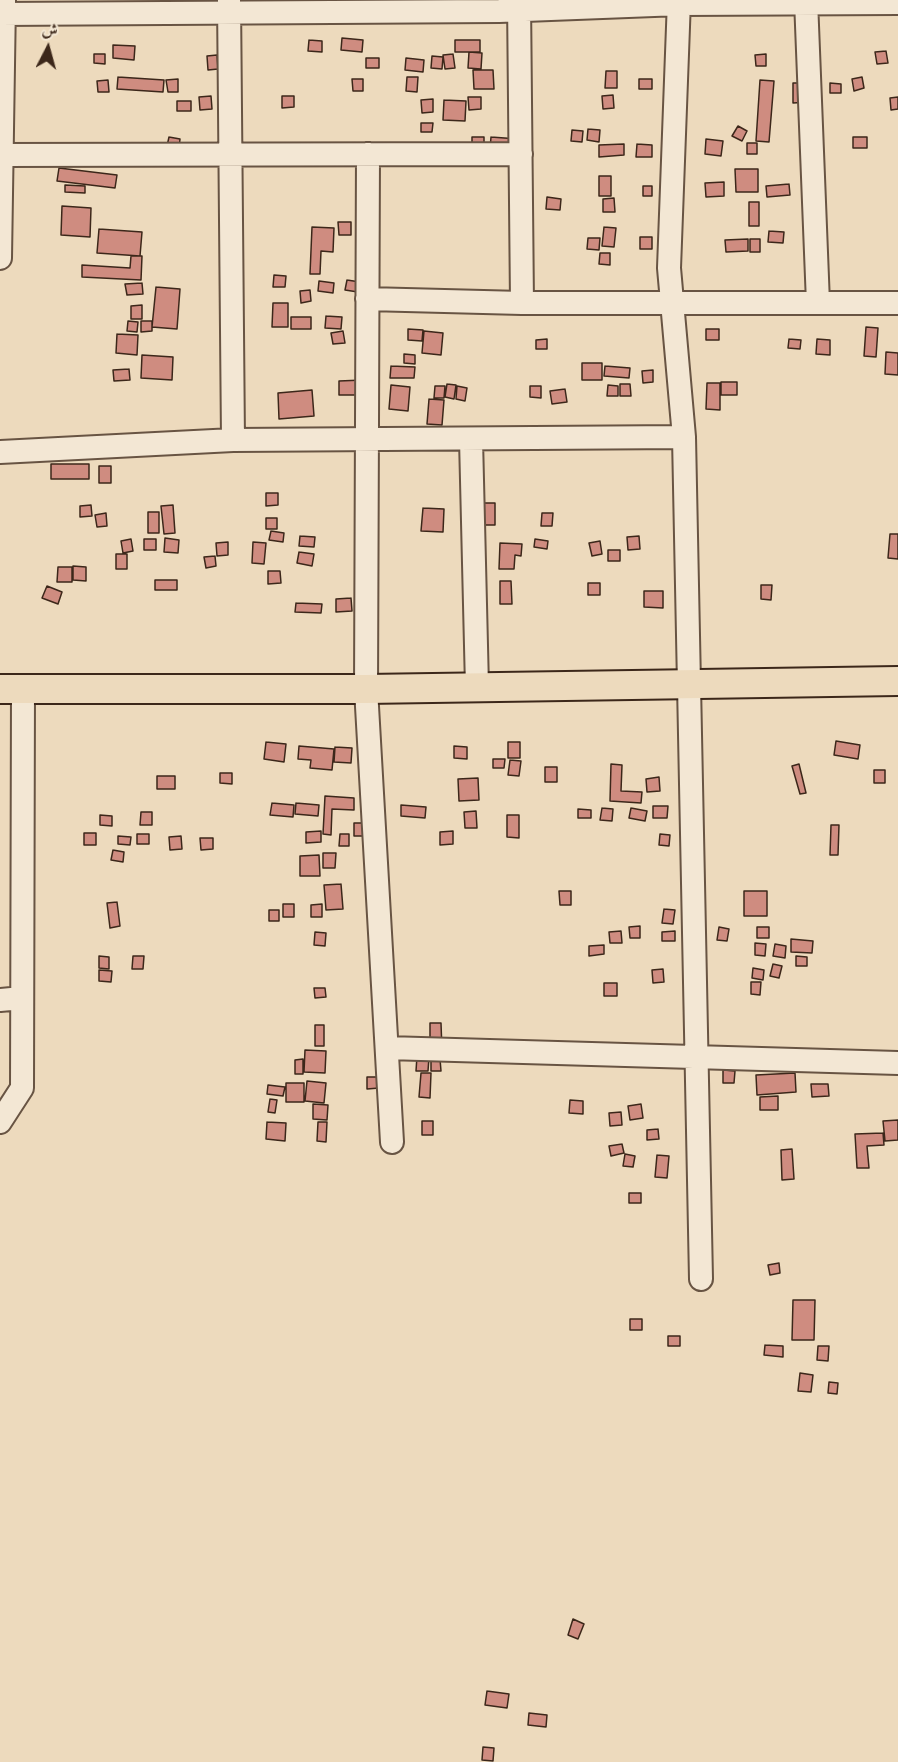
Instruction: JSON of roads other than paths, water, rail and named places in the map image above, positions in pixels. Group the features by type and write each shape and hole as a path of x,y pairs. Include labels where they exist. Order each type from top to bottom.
{"main road":[{"path":"12,689 366,689 898,681"}],"street":[{"path":"680,2 669,268 684,437 701,1279"},
{"path":"0,258 3,10 680,2 898,3"},
{"path":"806,2 818,303"},
{"path":"520,5 522,303"},
{"path":"229,6 233,440"},
{"path":"368,154 366,689 392,1142"},
{"path":"1,155 521,154"},
{"path":"367,299 522,303 898,303"},
{"path":"0,452 233,440 684,437"},
{"path":"471,438 477,687"},
{"path":"0,1122 22,1088 11,999 12,689"},
{"path":"387,1048 898,1063"}]}
